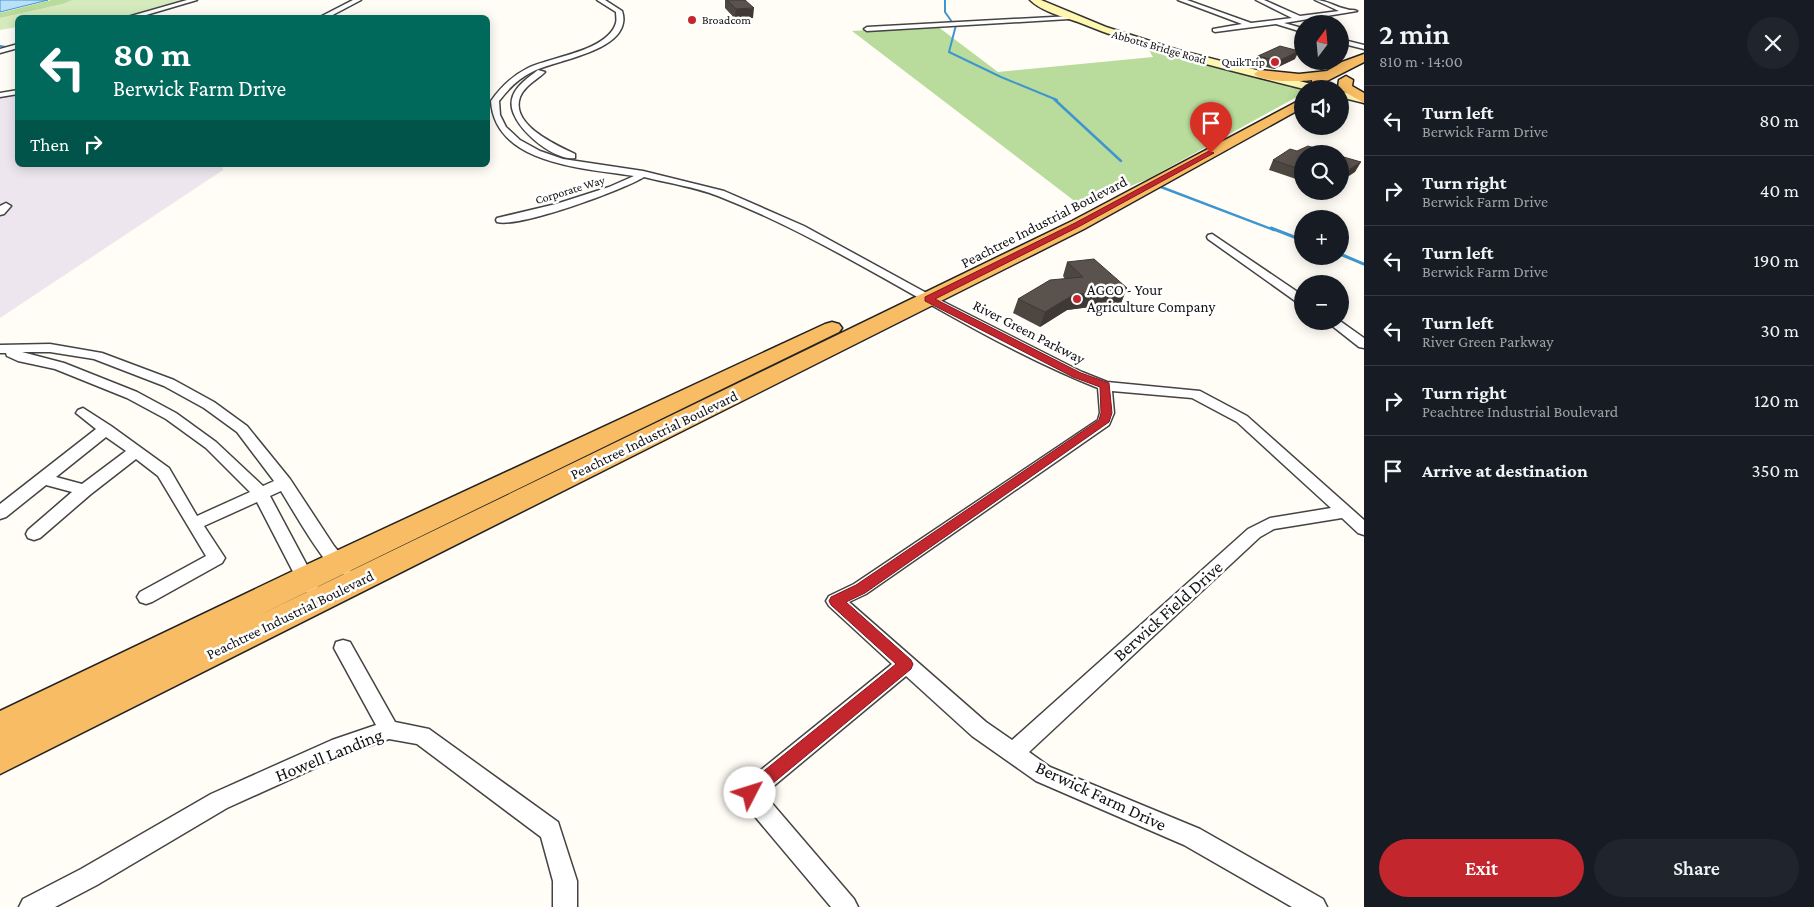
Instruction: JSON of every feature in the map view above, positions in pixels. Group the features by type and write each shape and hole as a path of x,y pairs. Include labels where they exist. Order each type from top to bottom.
{"highway":[{"name":"Peachtree Industrial Boulevard","path":"1324,80 1346,65 1364,58"},
{"path":"1346,80 1364,71"},
{"path":"1260,74 1299,78 1332,74"},
{"path":"1260,74 1294,92"},
{"path":"1349,91 1364,100"},
{"name":"Peachtree Industrial Boulevard","path":"1241,119 1294,98"},
{"path":"1349,98 1364,100"},
{"name":"Peachtree Industrial Boulevard","path":"0,727 347,573 823,332 893,302 919,294 1078,225 1294,100"},
{"name":"Peachtree Industrial Boulevard","path":"919,294 1016,237"},
{"name":"Peachtree Industrial Boulevard","path":"0,758 311,589"}],"main road":[{"name":"Abbotts Bridge Road","path":"1034,0 1068,17 1106,32 1160,49 1260,74 1294,91"}],"street":[{"path":"138,15 194,0"},
{"path":"327,15 358,0"},
{"name":"River Green Parkway","path":"600,0 619,11 620,23 610,37 578,54 545,63 522,73 510,81 500,92 495,101 496,115 502,128 517,142 537,153 561,162 643,174 727,196 813,235 919,294 1077,375 1105,386 1196,394 1242,419 1364,529"},
{"path":"1181,0 1249,25"},
{"path":"1259,0 1294,16"},
{"path":"1318,0 1350,11 1321,15"},
{"path":"867,29 1068,17"},
{"path":"1216,30 1294,19"},
{"path":"1276,21 1294,27"},
{"path":"1349,43 1364,47"},
{"path":"0,51 15,47"},
{"name":"River Green Parkway","path":"554,62 525,84 518,95 514,107 520,122 531,134 556,150 601,167"},
{"path":"0,95 15,92"},
{"name":"Corporate Way","path":"501,220 540,212 626,186 643,174"},
{"path":"1212,237 1294,294"},
{"path":"1345,330 1364,344"},
{"path":"3,349 50,348 97,356 169,383 209,405 242,429 284,483 328,550 347,573"},
{"path":"3,349 23,358 59,366 132,395 171,416 210,445 260,494 311,589"},
{"name":"Berwick Farm Drive","path":"1105,386 1107,413 1104,422 860,589 835,601 979,729 1043,774 1192,837 1315,907"},
{"path":"83,413 164,472 216,558 146,598"},
{"path":"0,513 106,429"},
{"path":"34,534 85,490 136,451"},
{"path":"43,479 85,490"},
{"path":"194,524 284,483"},
{"name":"Berwick Field Drive","path":"1014,752 1254,532 1270,524 1344,512"},
{"path":"343,648 389,730"},
{"path":"846,907 750,793 906,664"},
{"name":"Howell Landing","path":"31,907 90,877 219,801 339,747 389,730 422,736 550,830 565,881 565,907"}],"shaded area":[{"path":"15,93 15,167 223,167 223,170 0,318 0,96"}],"green space":[{"path":"51,0 73,0 0,18 0,13"},
{"path":"73,0 187,0 129,15 15,15 15,27 0,30 0,18"},
{"path":"937,26 998,72 1153,57 1145,44 1294,84 1294,98 1148,179 1081,206 852,31"}],"water":[{"path":"0,0 48,0 0,12"}],"building":[{"path":"727,0 745,0 754,8 736,9"},
{"path":"1280,46 1294,50 1294,53 1278,61 1258,56"},
{"path":"1290,149 1294,150 1294,167 1273,160"},
{"path":"1349,159 1361,162 1349,169"},
{"path":"1094,259 1127,288 1073,295 1045,312 1018,299 1050,280 1083,277 1067,262"}],"waterway":[{"path":"945,0 945,12 952,22"},
{"path":"956,25 949,52 1001,77 1057,100"},
{"path":"0,46 6,47"},
{"path":"1054,99 1121,161"},
{"path":"1161,187 1274,230"},
{"path":"1271,228 1294,237"},
{"path":"1349,258 1364,264"}],"place":[{"name":"Broadcom","path":"692,20"},
{"name":"QuikTrip","path":"1275,62"},
{"name":"AGCO - Your Agriculture Company","path":"1077,299"}],"route":[{"path":"750,793 906,664 835,601 860,589 1104,422 1107,413 1105,386 1077,375 928,299 1078,225 1211,153"}]}
